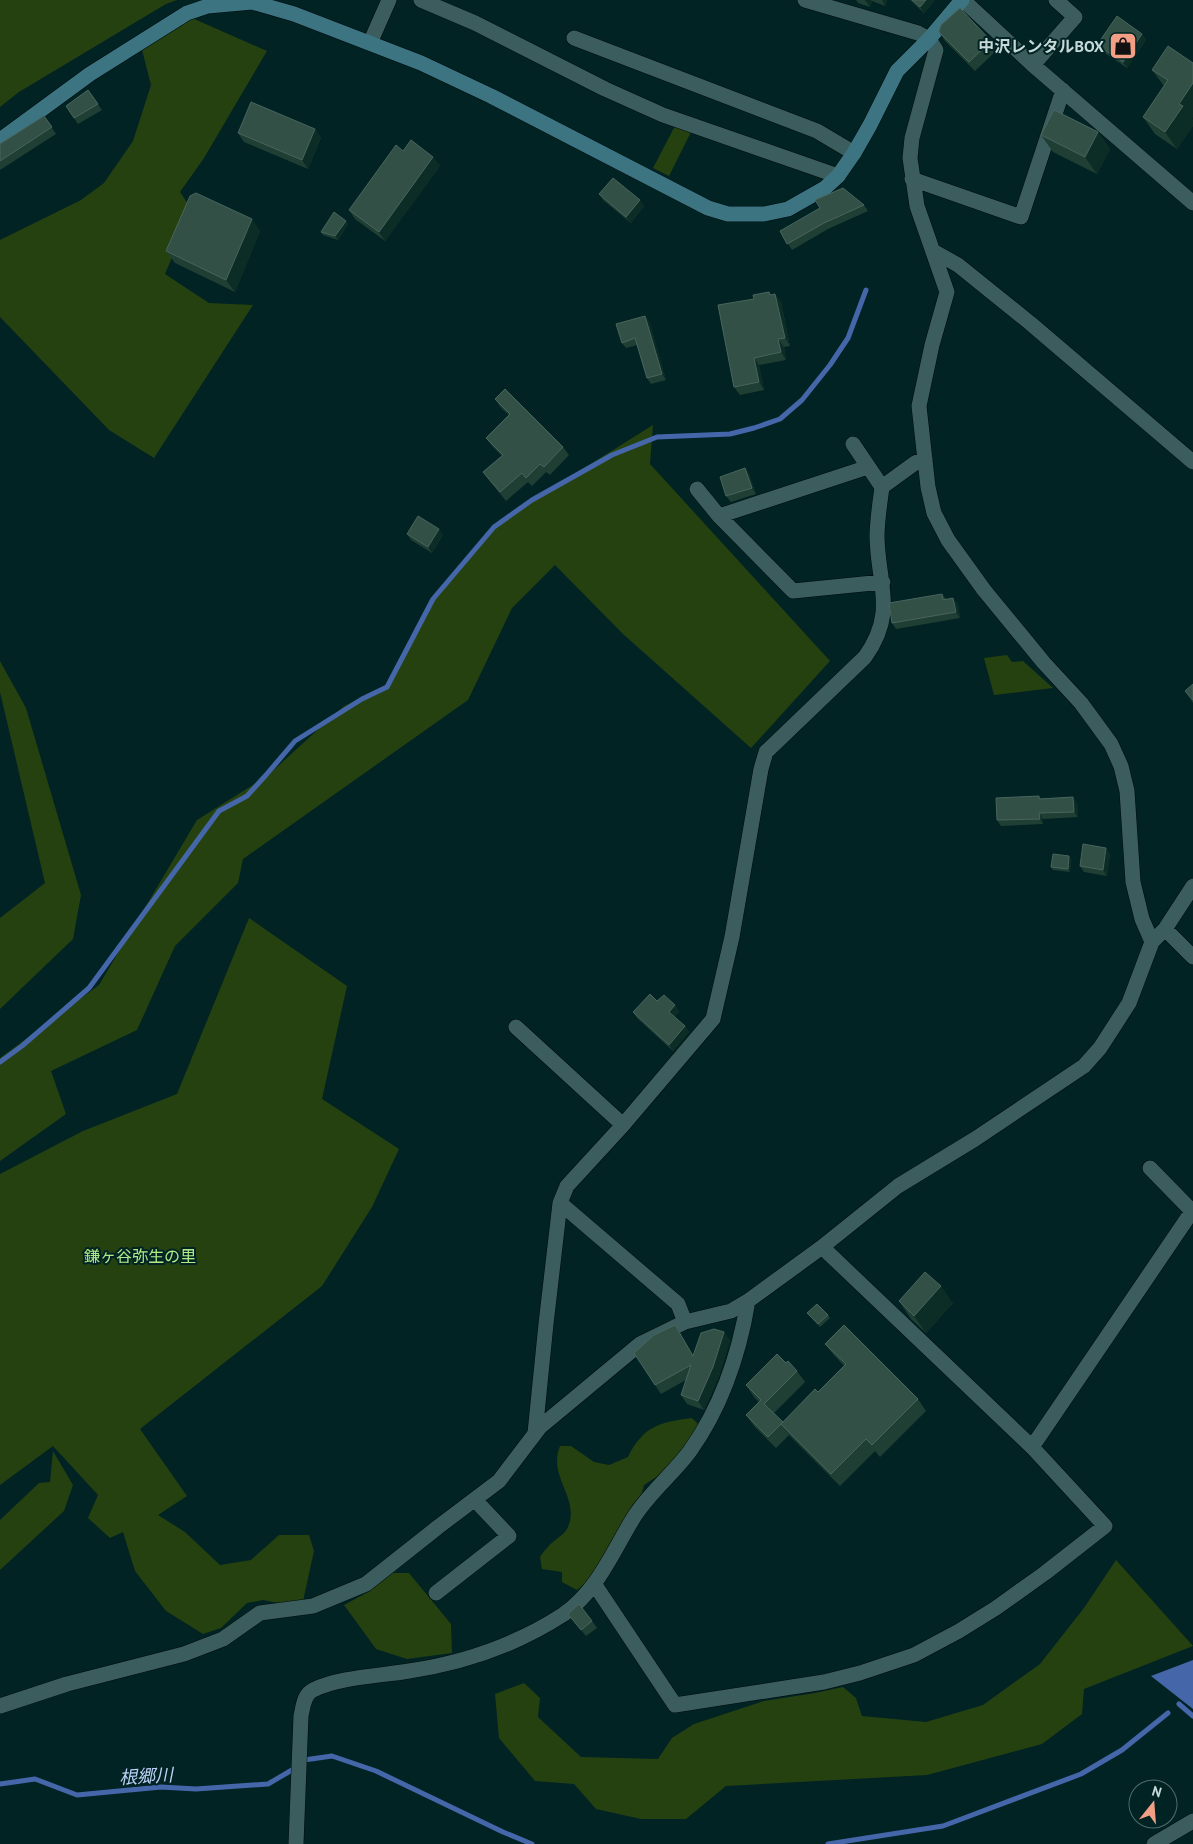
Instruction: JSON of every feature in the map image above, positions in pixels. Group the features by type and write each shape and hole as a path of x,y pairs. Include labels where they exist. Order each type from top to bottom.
{"street":[{"path":"370,43 389,0"},
{"path":"421,0 475,23 606,89 663,115 838,176"},
{"path":"805,0 918,33 928,39 936,50 912,138 910,158 917,206 934,251 946,292 919,406 928,487 934,513 948,540 984,590 1044,663 1081,703 1112,744 1121,766 1126,791 1133,882 1142,919 1152,942"},
{"path":"0,140 90,74 187,13 208,6 252,2 294,14 421,63 491,96 708,208 728,214 764,214 788,209 825,188 838,176 870,125 897,71 962,0 1193,203"},
{"path":"1034,65 1075,17 1056,0"},
{"path":"574,38 817,132 854,153"},
{"path":"912,180 1021,216 1063,90"},
{"path":"934,251 958,265 1191,456"},
{"path":"536,1433 560,1203 567,1186 713,1019 732,937 761,769 766,752 864,657 875,642 884,609 883,582 877,537 882,487 853,444"},
{"path":"882,487 915,463 925,459"},
{"path":"719,516 868,467"},
{"path":"698,489 719,516 793,591 883,582"},
{"path":"0,1706 67,1684 184,1654 223,1639 260,1613 313,1606 366,1584 499,1482 540,1427 640,1344 685,1322 731,1311 748,1301 822,1247 898,1186 975,1139 1084,1066 1100,1048 1129,1003 1152,942 1165,929 1193,886"},
{"path":"1165,929 1193,957"},
{"path":"516,1027 622,1125"},
{"path":"1032,1447 1193,1211 1150,1168"},
{"path":"560,1203 678,1304 685,1322"},
{"path":"595,1585 675,1705 824,1682 860,1673 914,1654 959,1631 1045,1573 1105,1526 1032,1447 822,1247"},
{"path":"296,1844 300,1716 305,1698 311,1690 350,1680 412,1671 482,1654 517,1639 563,1614 580,1600 595,1585 635,1515 689,1452 711,1418 732,1366 742,1334 748,1301"},
{"path":"436,1593 509,1536 474,1500"},
{"path":"1154,1844 1193,1821"}],"green space":[{"path":"0,0 177,0 166,4 19,92 0,107"},
{"path":"192,18 267,51 204,158 180,192 192,210 165,274 209,303 253,305 154,458 109,430 0,317 0,240 81,200 104,183 133,141 151,85 142,50"},
{"path":"676,124 692,130 669,176 653,168"},
{"path":"653,425 650,464 830,661 751,748 623,634 555,565 512,608 468,700 243,859 238,883 175,946 137,1030 51,1071 66,1114 0,1161 0,1058 99,985 197,820 267,776 344,706 388,685 433,597 501,520"},
{"path":"1007,655 1012,662 1023,661 1053,688 994,695 984,658"},
{"path":"0,661 26,708 81,895 73,939 0,1009 0,918 45,883 0,692"},
{"name":"鎌ヶ谷弥生の里","path":"249,918 347,986 322,1099 399,1149 372,1207 322,1286 140,1429 187,1496 158,1515 185,1532 220,1565 251,1560 279,1535 309,1535 314,1551 303,1601 289,1605 263,1600 247,1603 221,1628 203,1634 166,1611 135,1571 123,1532 110,1538 88,1518 98,1495 53,1446 0,1485 0,1174 83,1131 177,1094"},
{"path":"692,1418 700,1426 664,1472 644,1485 640,1500 592,1577 577,1590 562,1582 562,1572 542,1569 540,1557 549,1545 565,1532 570,1518 568,1498 558,1468 557,1458 560,1446 571,1446 594,1462 609,1465 628,1457 640,1438 654,1427 671,1421"},
{"path":"53,1451 73,1485 64,1511 0,1570 0,1520 39,1483 50,1482"},
{"path":"1116,1560 1193,1646 1084,1689 1082,1714 1042,1744 927,1775 726,1786 686,1819 641,1819 596,1809 574,1784 535,1781 499,1738 495,1694 524,1683 540,1698 538,1717 581,1757 658,1759 672,1738 694,1724 764,1701 843,1687 856,1698 862,1716 926,1722 983,1705 1040,1664 1084,1608"},
{"path":"393,1573 409,1573 451,1624 452,1653 407,1659 376,1649 344,1605 370,1591"}],"water":[{"path":"1193,1660 1193,1709 1151,1676"}],"building":[{"path":"912,0 926,0 920,7"},
{"path":"960,8 991,41 969,62 939,32 941,25"},
{"path":"1117,16 1142,34 1123,62 1097,45"},
{"path":"1168,46 1193,63 1193,83 1179,104 1183,106 1165,132 1143,117 1168,80 1152,70"},
{"path":"88,90 98,104 74,118 66,106"},
{"path":"251,102 315,129 302,160 238,133"},
{"path":"1054,110 1098,132 1085,157 1041,135"},
{"path":"44,116 52,127 0,161 0,144"},
{"path":"411,140 433,157 379,232 349,210 396,145 403,151"},
{"path":"613,178 640,200 626,217 599,194"},
{"path":"843,188 864,205 824,223 787,244 780,231 820,208 815,200"},
{"path":"196,193 252,219 226,280 166,251 190,196"},
{"path":"334,212 346,221 335,236 321,232"},
{"path":"769,292 770,295 775,294 785,338 778,339 781,352 754,358 759,382 734,387 718,305 754,299 753,295"},
{"path":"645,316 662,374 647,378 635,338 622,343 616,324"},
{"path":"505,389 563,447 544,467 540,464 526,478 522,473 500,492 483,472 503,455 486,438 510,414 495,399"},
{"path":"745,468 752,488 726,496 720,477"},
{"path":"418,516 439,529 428,547 407,534"},
{"path":"942,594 943,600 953,598 956,612 892,623 889,603"},
{"path":"1193,684 1193,700 1185,691"},
{"path":"1039,796 1039,799 1073,797 1074,812 1039,813 1040,819 997,820 996,798"},
{"path":"1083,844 1106,848 1103,870 1080,866"},
{"path":"1053,854 1069,856 1068,869 1051,867"},
{"path":"650,994 657,1001 664,995 675,1005 669,1012 685,1026 669,1045 633,1012"},
{"path":"925,1272 941,1286 914,1316 899,1301"},
{"path":"817,1304 828,1315 818,1324 807,1313"},
{"path":"675,1325 693,1356 701,1333 714,1329 724,1332 713,1367 698,1401 681,1395 691,1365 655,1385 634,1353 654,1335"},
{"path":"844,1325 918,1399 872,1445 866,1439 831,1474 781,1424 815,1389 818,1392 846,1364 825,1344"},
{"path":"777,1354 786,1363 788,1361 797,1371 764,1404 783,1422 768,1437 746,1415 761,1400 746,1385"},
{"path":"579,1604 592,1621 581,1630 568,1614"}],"waterway":[{"path":"0,1062 22,1046 89,988 219,811 247,796 295,741 362,699 387,687 433,599 494,527 532,500 612,455 657,437 730,434 780,419 802,400 830,365 848,338 866,290"},
{"path":"1179,1704 1193,1716"},
{"path":"828,1844 943,1826 1081,1774 1122,1750 1168,1713"},
{"path":"304,1760 332,1756 376,1771 532,1844"},
{"name":"根郷川","path":"0,1784 35,1779 77,1795 161,1787 196,1789 268,1784 292,1770"}],"place":[{"name":"中沢レンタルBOX","path":"1123,46"}]}
